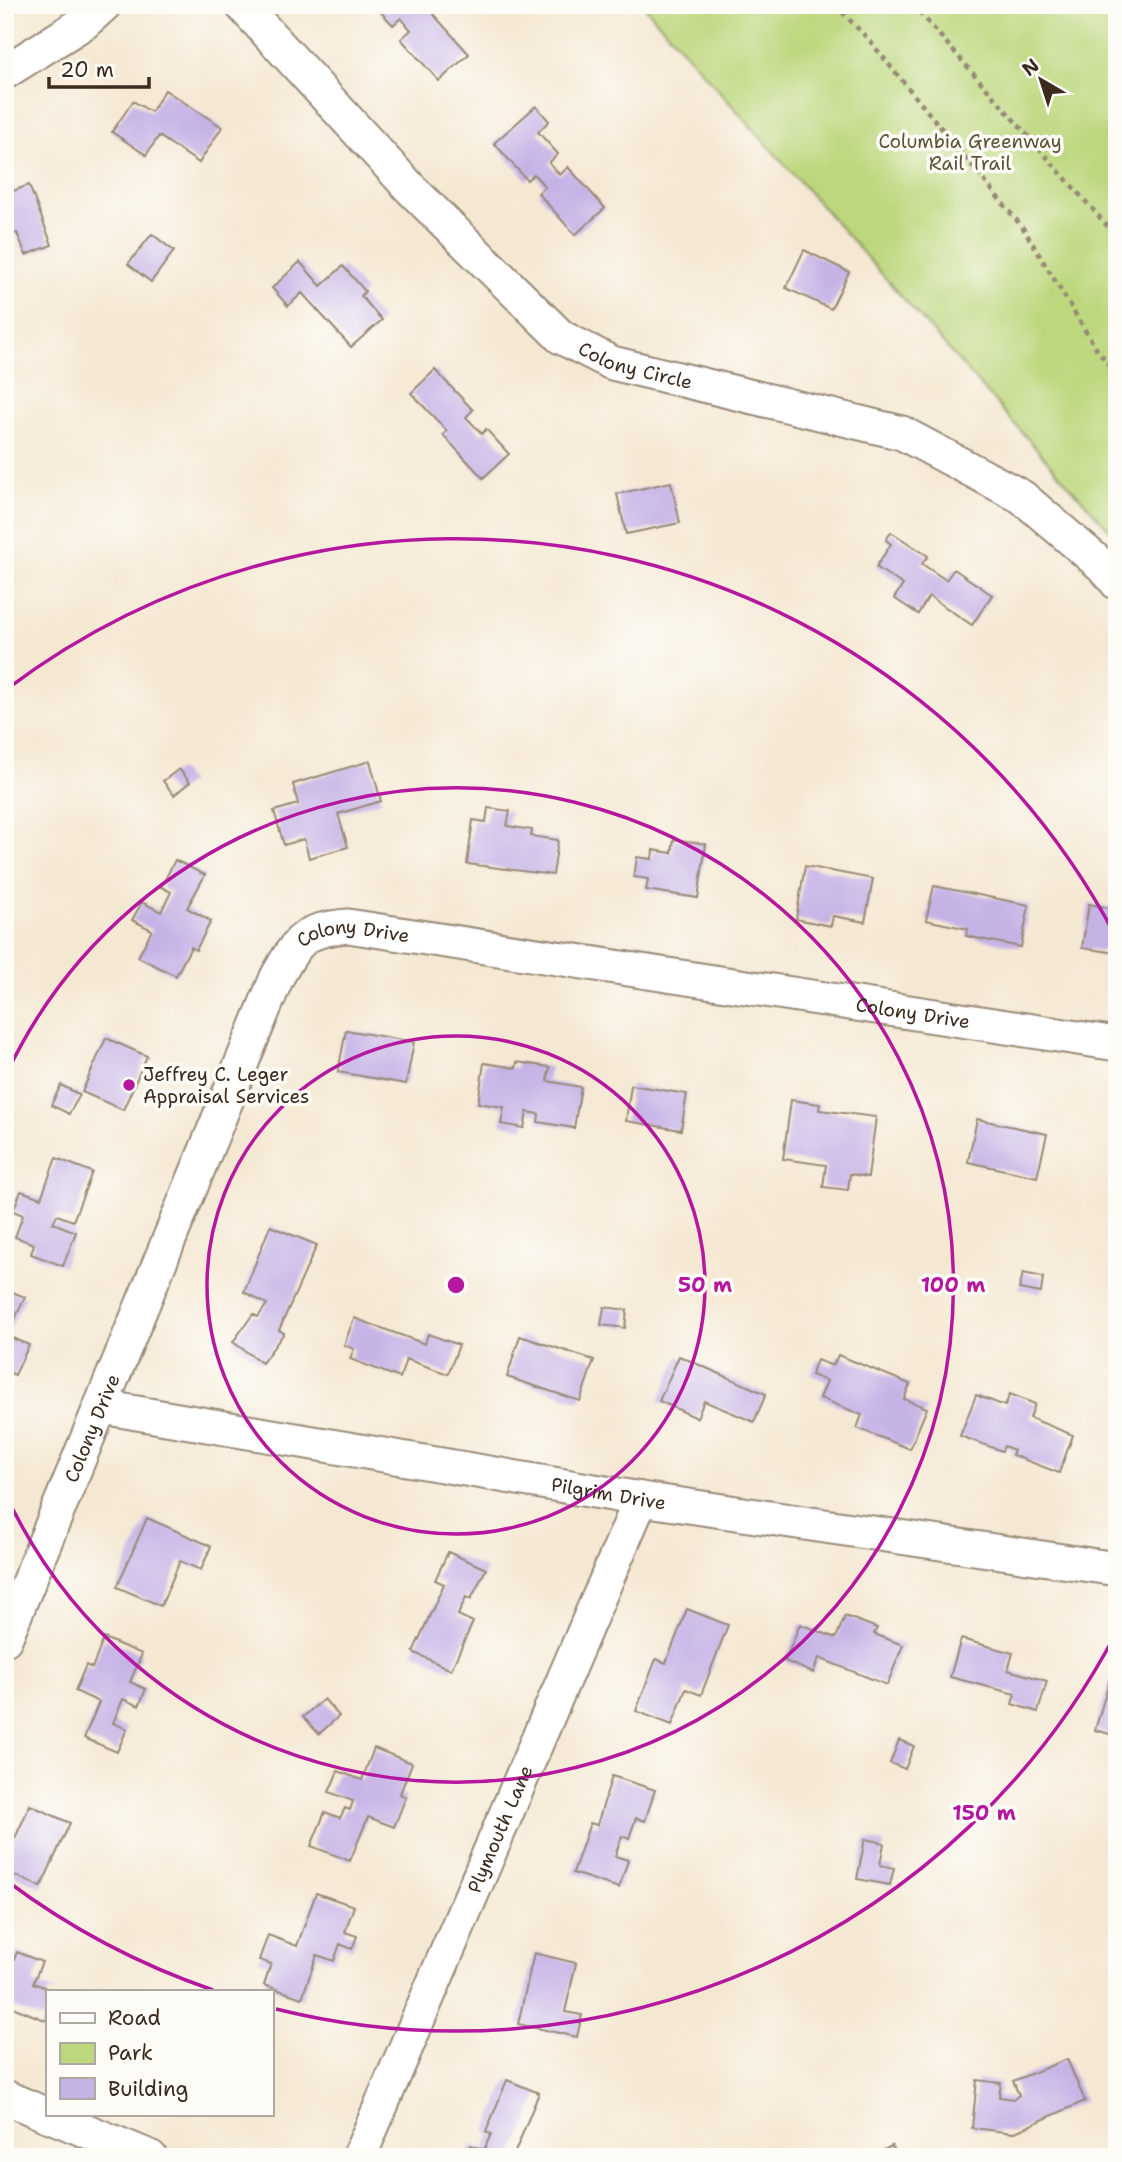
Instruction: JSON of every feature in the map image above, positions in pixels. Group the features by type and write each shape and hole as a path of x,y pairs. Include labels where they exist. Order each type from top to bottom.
{"street":[{"path":"5,72 85,22 104,5"},
{"name":"Colony Circle","path":"242,5 411,189 561,337 612,363 902,433 1022,497 1105,568 1117,583"},
{"name":"Colony Drive","path":"5,1639 277,977 296,945 316,929 348,926 1117,1044"},
{"name":"Pilgrim Drive","path":"102,1407 640,1499 1117,1569"},
{"name":"Plymouth Lane","path":"359,2157 640,1499"},
{"path":"5,2097 46,2115"},
{"path":"49,2116 150,2157"}],"path":[{"path":"835,5 869,40 1023,228 1096,348 1117,375"},
{"path":"913,5 1117,237"}],"green space":[{"name":"Columbia Greenway Rail Trail","path":"643,5 1117,5 1117,538 1066,482"}],"building":[{"path":"374,5 432,5 437,10 433,14 469,54 439,81 401,39 411,30 401,18 393,25"},
{"path":"165,90 222,127 199,163 159,136 146,155 112,132 133,101 151,112"},
{"path":"536,106 549,121 538,132 558,154 549,163 560,175 568,167 605,208 575,235 538,193 545,187 534,174 527,180 494,143"},
{"path":"29,185 52,245 26,255 17,233 5,237 5,194"},
{"path":"152,234 174,251 151,282 128,264"},
{"path":"804,250 849,272 831,309 786,288"},
{"path":"300,262 321,286 343,266 365,291 361,296 382,320 351,347 302,293 288,306 272,288"},
{"path":"435,370 473,410 466,417 482,434 486,429 509,454 483,478 443,435 447,431 411,393"},
{"path":"671,482 680,523 626,534 617,494"},
{"path":"891,532 928,556 922,564 946,580 954,569 992,595 972,625 929,596 918,614 894,598 903,585 876,567 891,544 886,540"},
{"path":"370,761 381,801 338,814 348,847 309,858 304,839 284,845 274,811 298,804 293,784"},
{"path":"179,769 190,782 174,795 163,781"},
{"path":"488,808 510,811 507,826 532,830 531,836 558,840 553,875 467,864 473,820 486,822"},
{"path":"674,839 706,844 698,898 646,890 648,879 634,877 637,857 652,859 653,850 672,853"},
{"path":"175,860 205,875 187,908 211,921 196,950 191,947 176,976 138,957 152,930 132,920 142,902 161,912 171,892 161,887"},
{"path":"805,866 873,879 865,922 833,916 831,926 796,919"},
{"path":"934,886 1029,905 1021,947 966,936 968,929 926,920"},
{"path":"1089,904 1117,909 1117,953 1082,948"},
{"path":"346,1030 414,1042 406,1084 338,1072"},
{"path":"106,1038 147,1056 123,1110 82,1092"},
{"path":"517,1062 550,1067 547,1081 581,1087 574,1128 538,1122 539,1114 527,1112 524,1128 501,1124 504,1107 478,1103 484,1063 516,1068"},
{"path":"61,1085 80,1095 69,1114 51,1105"},
{"path":"631,1085 687,1094 681,1130 626,1121"},
{"path":"791,1100 820,1104 819,1110 876,1117 868,1177 850,1174 848,1190 823,1187 826,1165 783,1159"},
{"path":"977,1119 1047,1134 1037,1177 968,1162"},
{"path":"56,1158 92,1172 73,1221 57,1215 53,1223 76,1232 63,1266 31,1254 34,1244 15,1237 23,1215 13,1211 21,1191 41,1198"},
{"path":"270,1226 317,1245 279,1330 284,1333 262,1363 233,1342 253,1314 258,1317 267,1304 244,1292"},
{"path":"1023,1273 1043,1277 1041,1293 1019,1289"},
{"path":"5,1289 25,1297 7,1336 29,1345 15,1375 11,1373 5,1385"},
{"path":"604,1307 627,1310 625,1328 601,1325"},
{"path":"354,1318 425,1344 428,1334 459,1345 448,1374 406,1359 400,1378 350,1359 354,1349 344,1345"},
{"path":"520,1336 594,1360 580,1401 507,1377"},
{"path":"838,1355 910,1384 904,1399 927,1408 910,1449 857,1428 862,1415 820,1398 827,1381 811,1375 817,1360 833,1366"},
{"path":"679,1356 766,1394 754,1422 704,1401 697,1418 659,1401"},
{"path":"1010,1394 1035,1404 1030,1418 1073,1435 1059,1473 1012,1455 1014,1450 1004,1446 1002,1451 960,1436 976,1395 1005,1406"},
{"path":"147,1518 211,1546 201,1570 180,1561 161,1606 117,1587"},
{"path":"448,1552 486,1569 471,1599 466,1597 458,1615 473,1622 451,1670 413,1652 444,1584 435,1580"},
{"path":"687,1609 728,1625 701,1695 686,1689 672,1725 636,1711 656,1659 666,1663"},
{"path":"845,1616 877,1628 874,1634 903,1645 887,1685 819,1658 813,1673 785,1661 800,1624 836,1638"},
{"path":"104,1638 142,1654 130,1682 146,1689 139,1706 123,1699 113,1723 127,1729 117,1752 84,1738 99,1702 75,1691 86,1665 92,1668"},
{"path":"961,1639 1013,1653 1008,1670 1047,1681 1038,1712 1012,1704 1015,1694 950,1677"},
{"path":"1110,1679 1117,1681 1117,1736 1095,1730"},
{"path":"324,1699 339,1716 319,1734 303,1717"},
{"path":"899,1740 914,1746 905,1769 890,1763"},
{"path":"374,1748 412,1763 400,1794 406,1797 394,1827 368,1817 350,1861 311,1846 325,1812 340,1818 345,1808 350,1810 353,1801 329,1792 338,1771 362,1780"},
{"path":"612,1776 655,1790 645,1821 636,1818 629,1838 622,1836 615,1856 628,1860 619,1888 573,1873 590,1823 597,1825"},
{"path":"30,1805 70,1823 41,1887 5,1871 5,1860"},
{"path":"865,1839 884,1843 880,1865 894,1868 890,1885 857,1879"},
{"path":"316,1893 354,1906 345,1932 357,1936 352,1949 340,1944 334,1961 317,1955 302,1998 264,1985 271,1964 259,1960 268,1935 297,1946"},
{"path":"17,1952 42,1962 33,1983 52,1990 46,1990 46,2021 5,2004 5,1967 10,1969"},
{"path":"534,1953 576,1963 565,2012 582,2015 577,2037 518,2024"},
{"path":"1067,2059 1085,2101 1013,2133 972,2128 977,2080 1001,2083 999,2097 1014,2099 1019,2095 1013,2081"},
{"path":"507,2080 539,2093 513,2157 466,2157 471,2145 484,2150 491,2134 486,2132"},
{"path":"892,2146 896,2157 869,2157"}],"place":[{"name":"Jeffrey C. Leger Appraisal Services","path":"129,1085"}]}
